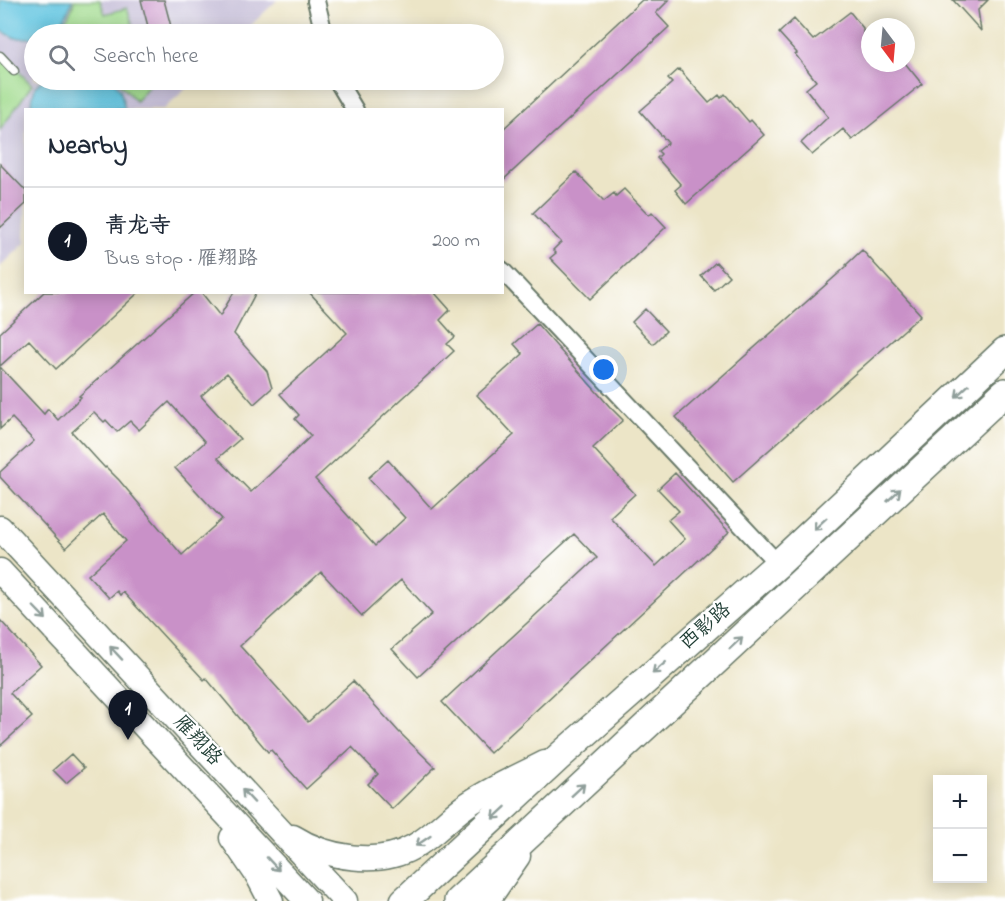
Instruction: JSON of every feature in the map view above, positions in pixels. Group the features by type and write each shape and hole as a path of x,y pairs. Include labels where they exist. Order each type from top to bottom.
{"main road":[{"name":"西影路","path":"404,901 561,755 778,564 1005,351"},
{"name":"西影路","path":"458,901 1005,392"},
{"name":"雁翔路","path":"0,528 345,901"},
{"name":"雁翔路","path":"0,571 307,901"},
{"path":"276,826 305,845 324,852 364,857 399,854 426,839 463,807 561,755"},
{"path":"189,773 258,876 271,901"},
{"path":"487,901 504,874 545,820"}],"street":[{"path":"317,1 322,24"},
{"path":"343,90 355,108"},
{"path":"504,272 778,564"}],"lane":[{"path":"0,56 14,71"}],"shaded area":[{"path":"0,0 277,0 252,24 24,24 24,90 184,90 165,108 24,108 24,244 0,267"}],"green space":[{"path":"74,0 100,0 105,14 127,8 133,24 62,24 71,11"},
{"path":"0,52 24,77 24,90 28,90 0,130"},
{"path":"126,90 145,90 136,101"}],"water":[{"path":"0,0 72,0 64,19 59,24 24,24 24,38 15,38 0,30"},
{"path":"34,90 120,90 125,108 30,108"}],"building":[{"path":"141,0 164,0 170,24 147,24"},
{"path":"642,0 669,0 656,13 669,27 504,179 504,128"},
{"path":"953,0 988,0 978,10 981,31"},
{"path":"850,12 861,26 861,72 912,72 922,84 852,140 843,129 812,155 801,143 828,117 806,89 816,81 795,54 797,53 779,33 794,19 813,40"},
{"path":"679,69 709,103 719,95 721,98 725,94 749,122 751,120 764,135 686,204 675,190 681,185 657,158 661,154 658,151 668,143 640,111 672,83 668,79"},
{"path":"0,164 24,189 24,206 0,228"},
{"path":"576,172 604,201 614,193 616,196 624,189 649,215 652,212 666,227 590,299 550,258 556,253 553,250 561,242 533,213"},
{"path":"862,250 921,315 733,482 676,417 847,266"},
{"path":"716,262 729,276 714,290 701,276"},
{"path":"42,294 137,294 56,369 29,340 0,366 0,333"},
{"path":"193,294 203,294 220,316 233,294 255,294 234,334 267,371 272,388 254,404 227,373 201,396 240,439 218,458 251,492 311,436 295,419 299,415 280,394 347,333 311,294 436,294 450,310 440,320 455,337 447,344 454,351 315,479 375,546 405,518 368,478 388,460 432,509 514,435 477,395 523,354 514,344 537,324 623,420 593,448 635,494 610,517 656,566 685,539 668,520 679,511 658,489 675,473 729,532 490,753 442,702 597,558 574,534 418,677 392,649 432,614 401,580 362,616 321,572 240,646 308,722 353,681 399,732 435,767 392,809 368,784 378,774 352,747 306,789 271,750 268,752 206,678 204,680 123,592 120,595 117,591 109,598 88,575 126,541 103,514 66,548 0,477 0,472 34,441 12,418 0,429 0,367 44,414 48,409 58,420 81,397 79,396","holes":["169,402 205,442 175,468 222,519 182,555 119,480 72,432 94,412 104,422 106,420 117,432 130,421 139,430"]},
{"path":"645,309 666,331 653,344 632,322"},
{"path":"0,620 41,665 10,693 32,717 0,746"},
{"path":"71,754 84,768 66,783 53,770"}],"place":[{"name":"青龙寺","path":"128,740"}]}
